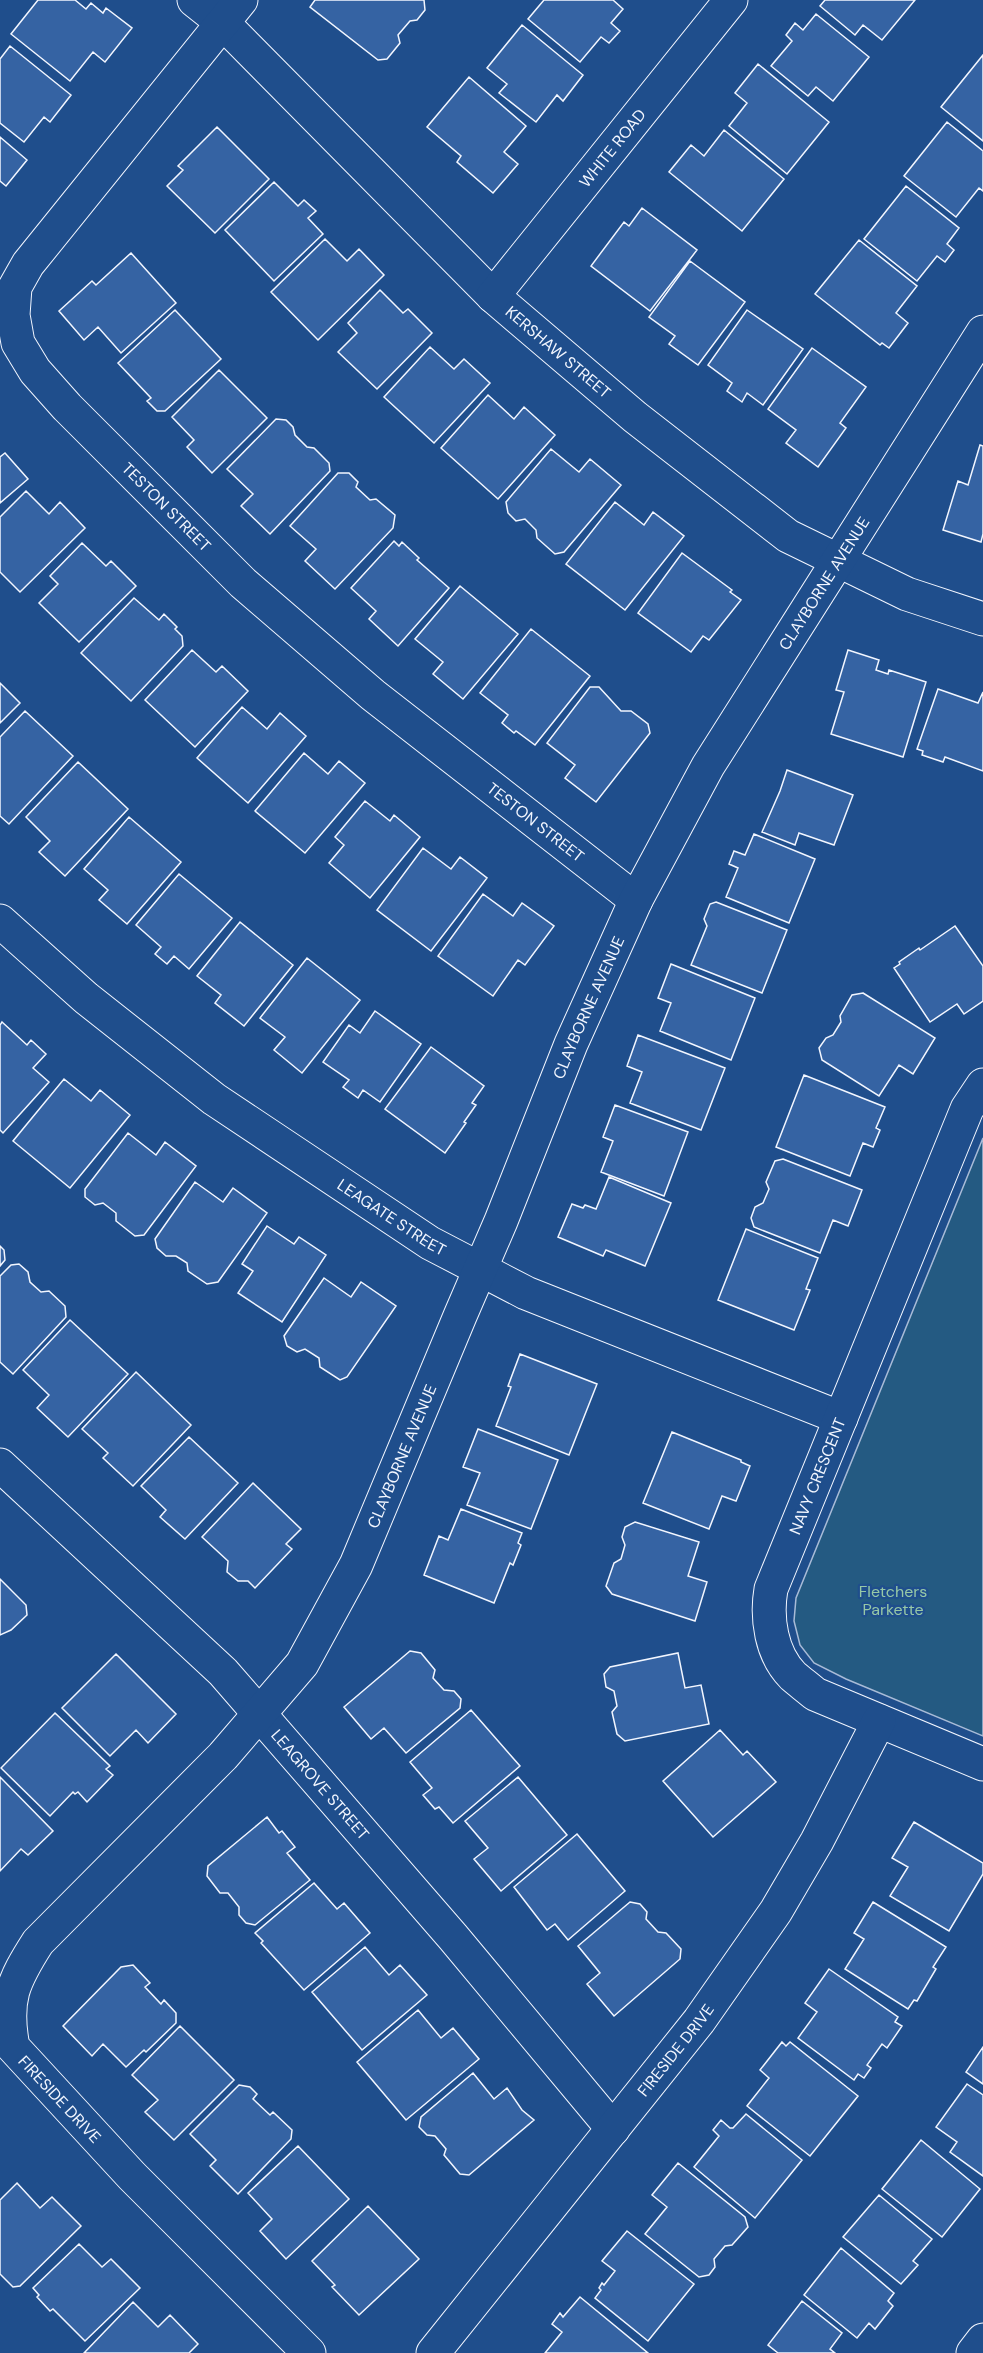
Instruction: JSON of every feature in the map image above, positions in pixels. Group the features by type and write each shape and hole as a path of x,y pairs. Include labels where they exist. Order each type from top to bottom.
{"street":[{"name":"KERSHAW STREET","path":"194,0 232,12 493,296 634,417 788,536 907,594 983,619"},
{"name":"WHITE ROAD","path":"493,296 731,0"},
{"name":"TESTON STREET","path":"232,12 28,264 15,287 13,315 18,343 35,371 67,407 243,583 373,695 636,900"},
{"name":"CLAYBORNE AVENUE","path":"259,1714 302,1664 356,1565 571,1044 636,900 708,766 983,332"},
{"name":"LEAGATE STREET","path":"0,921 86,998 214,1099 430,1243 526,1293 841,1419"},
{"name":"NAVY CRESCENT","path":"983,1085 967,1109 771,1589 769,1622 783,1664 793,1676 815,1694 983,1764"},
{"name":"LEAGROVE STREET","path":"0,1465 223,1672 437,1919 613,2129"},
{"name":"FIRESIDE DRIVE","path":"259,1714 179,1803 38,1942 20,1969 14,1986 8,2021 13,2047 28,2065 132,2176 309,2353"},
{"name":"FIRESIDE DRIVE","path":"433,2353 699,2021 776,1911 817,1841 879,1721"},
{"path":"973,2353 983,2340"}],"green space":[{"name":"Fletchers Parkette","path":"983,1138 983,1736 846,1679 814,1663 800,1645 794,1621 796,1598"}],"building":[{"path":"38,0 75,0 86,9 91,3 103,13 106,8 132,28 105,62 93,52 70,81 11,34"},
{"path":"315,0 424,0 425,10 417,20 410,21 398,35 400,43 387,59 378,60 310,7"},
{"path":"544,0 613,0 623,9 611,23 620,31 609,43 601,37 580,62 528,19"},
{"path":"825,0 915,0 882,40 863,25 855,35 820,6"},
{"path":"816,14 869,57 833,101 816,87 808,96 771,66 792,41 786,35 795,23 803,30"},
{"path":"522,25 583,75 563,101 557,95 536,122 499,93 507,84 487,68"},
{"path":"10,46 71,95 50,122 44,117 24,142 0,123 0,59"},
{"path":"983,55 983,141 941,107"},
{"path":"758,64 829,122 787,174 729,126 747,103 735,93"},
{"path":"469,77 526,126 504,152 518,164 493,193 457,162 461,156 427,127"},
{"path":"947,122 983,151 983,191 979,188 956,217 904,176"},
{"path":"217,127 269,179 215,233 167,186 183,170 178,166"},
{"path":"724,130 784,179 742,231 669,172 691,145 704,156"},
{"path":"0,137 27,160 6,186 0,181"},
{"path":"274,182 298,206 304,200 316,211 308,218 323,234 274,281 225,230"},
{"path":"906,186 959,228 947,244 954,250 945,262 937,256 917,281 864,239"},
{"path":"642,208 697,250 650,311 591,266 624,222 629,226"},
{"path":"325,239 347,261 359,249 384,275 318,340 271,292"},
{"path":"859,240 917,286 896,313 908,323 889,348 882,343 880,345 815,294"},
{"path":"131,253 176,303 121,353 98,327 84,340 59,311 92,281 96,285"},
{"path":"690,261 745,302 698,365 669,344 675,336 649,317"},
{"path":"380,290 403,313 408,309 432,333 377,389 338,352 357,333 348,323"},
{"path":"175,310 221,359 165,411 157,411 147,401 151,398 118,363"},
{"path":"747,310 803,349 763,405 747,393 742,402 727,391 732,383 708,365"},
{"path":"430,347 454,369 464,359 490,383 434,443 384,397"},
{"path":"812,348 866,387 840,423 846,428 818,467 786,443 796,430 768,409"},
{"path":"219,370 267,418 212,473 187,447 194,440 172,417"},
{"path":"488,395 514,419 524,407 555,435 498,499 441,448"},
{"path":"276,419 286,420 293,427 295,435 307,447 314,448 329,463 330,471 270,534 241,506 253,494 227,469"},
{"path":"980,445 983,446 983,534 981,542 943,530 958,481 968,485"},
{"path":"551,449 579,472 590,459 621,485 564,552 555,554 537,538 536,530 525,519 516,521 508,513 506,502"},
{"path":"5,453 28,479 0,503 0,457"},
{"path":"338,473 349,473 358,482 356,487 370,500 376,499 395,515 393,528 335,589 305,561 316,549 290,526"},
{"path":"26,491 49,514 60,502 85,528 20,592 0,572 0,517"},
{"path":"615,502 644,525 653,512 684,536 625,610 566,564"},
{"path":"394,541 399,546 402,542 419,558 417,560 449,588 398,646 369,619 376,611 351,588"},
{"path":"82,543 106,566 111,561 136,586 79,642 39,603 58,584 50,576"},
{"path":"682,553 732,590 730,592 741,600 709,640 703,636 691,652 638,613"},
{"path":"460,586 518,634 463,699 433,674 443,662 415,639"},
{"path":"134,598 159,620 164,614 177,627 175,629 182,636 183,646 131,701 81,653"},
{"path":"531,629 590,676 535,745 502,723 508,715 480,693"},
{"path":"192,650 216,672 222,666 248,691 195,747 145,700"},
{"path":"848,650 879,660 876,670 888,674 889,670 926,682 903,757 831,734 844,692 836,690"},
{"path":"0,683 20,703 0,723"},
{"path":"590,687 599,687 621,711 631,711 648,724 650,733 596,802 565,778 575,765 547,743"},
{"path":"938,689 978,703 983,692 983,771 945,757 943,762 922,755 923,751 917,749"},
{"path":"242,707 267,729 280,713 306,736 248,803 197,758"},
{"path":"25,711 73,756 9,824 0,816 0,737"},
{"path":"304,753 328,774 339,761 365,783 305,853 255,811"},
{"path":"78,762 128,809 65,876 39,852 50,841 26,817"},
{"path":"787,770 853,795 834,845 799,833 795,845 762,832"},
{"path":"365,801 390,821 394,815 420,837 370,898 329,863 344,845 335,837"},
{"path":"129,817 181,862 127,924 99,900 108,890 84,869"},
{"path":"754,834 815,859 789,923 726,897 738,868 729,864 734,851 745,855"},
{"path":"423,848 451,869 460,857 487,878 431,951 377,910"},
{"path":"179,874 232,918 189,969 174,956 167,964 155,954 161,947 136,925"},
{"path":"483,894 513,916 522,903 554,926 525,965 518,960 493,996 438,956"},
{"path":"716,902 787,930 762,993 691,965 707,926 704,919 710,904"},
{"path":"240,922 293,965 244,1026 215,1003 221,995 197,976"},
{"path":"955,926 983,966 983,1001 964,1014 957,1004 930,1022 894,968 919,948 920,950"},
{"path":"307,958 360,1000 302,1073 274,1050 285,1037 260,1018"},
{"path":"671,964 755,998 731,1060 660,1031 671,1003 658,998"},
{"path":"863,993 935,1038 913,1074 899,1065 879,1096 822,1060 819,1048 826,1038 833,1035 841,1022 840,1016 852,995"},
{"path":"375,1011 421,1044 380,1102 363,1090 358,1098 343,1087 349,1080 323,1062 349,1025 360,1033"},
{"path":"2,1022 27,1045 31,1040 46,1054 33,1068 49,1082 3,1133 0,1130 0,1025"},
{"path":"638,1035 725,1068 701,1130 630,1103 642,1072 627,1066"},
{"path":"431,1047 484,1086 472,1103 476,1105 464,1122 466,1123 445,1153 385,1109"},
{"path":"804,1075 885,1107 876,1128 880,1130 873,1147 863,1143 850,1176 776,1147"},
{"path":"64,1079 91,1101 100,1090 130,1115 70,1188 13,1141"},
{"path":"615,1105 688,1132 664,1196 601,1172 613,1141 603,1137"},
{"path":"128,1133 156,1155 165,1142 196,1166 144,1235 135,1236 116,1221 116,1213 103,1203 95,1205 85,1197 85,1189"},
{"path":"783,1159 862,1190 848,1226 833,1220 820,1253 754,1227 751,1218 755,1207 763,1203 769,1189 766,1182 775,1161"},
{"path":"609,1177 671,1203 645,1266 606,1250 603,1256 558,1237 572,1204 596,1209"},
{"path":"195,1182 223,1202 233,1188 267,1213 218,1282 207,1284 188,1271 187,1263 176,1256 166,1256 157,1248 155,1239"},
{"path":"267,1226 294,1244 299,1237 326,1255 282,1322 238,1293 253,1271 242,1264"},
{"path":"746,1229 818,1258 806,1289 810,1290 794,1330 718,1300"},
{"path":"0,1246 4,1250 5,1260 0,1266"},
{"path":"19,1264 28,1272 30,1282 41,1292 49,1291 65,1306 66,1317 13,1374 0,1362 0,1276 11,1265"},
{"path":"324,1278 351,1297 361,1282 396,1306 347,1377 340,1380 320,1367 319,1358 305,1349 297,1352 287,1346 284,1336"},
{"path":"70,1320 128,1374 68,1437 37,1408 49,1395 23,1370"},
{"path":"520,1354 597,1384 569,1455 496,1426 511,1387 508,1386"},
{"path":"136,1372 191,1425 133,1486 103,1458 108,1453 82,1429"},
{"path":"478,1429 558,1460 531,1529 467,1505 480,1473 463,1467"},
{"path":"672,1432 741,1460 750,1466 736,1501 722,1496 709,1529 643,1503"},
{"path":"189,1437 238,1483 185,1539 160,1517 166,1510 141,1486"},
{"path":"253,1483 301,1529 286,1544 292,1549 255,1588 248,1581 238,1581 227,1572 228,1561 202,1537"},
{"path":"461,1509 522,1533 518,1543 521,1545 513,1565 510,1563 494,1603 424,1575 439,1536 448,1540"},
{"path":"635,1522 699,1542 688,1576 707,1582 695,1621 612,1594 606,1586 614,1563 621,1559 625,1545 622,1537 625,1527"},
{"path":"0,1579 26,1605 27,1615 11,1630 0,1635"},
{"path":"410,1651 421,1653 435,1670 433,1678 444,1690 454,1691 461,1699 460,1708 406,1753 384,1728 371,1739 344,1707"},
{"path":"678,1653 685,1688 701,1685 709,1724 625,1741 617,1734 612,1712 617,1706 614,1691 606,1687 604,1674 610,1667"},
{"path":"116,1654 176,1714 148,1743 136,1730 110,1756 62,1708"},
{"path":"471,1710 520,1766 453,1823 439,1807 435,1809 423,1795 432,1788 410,1762"},
{"path":"55,1713 110,1766 106,1769 113,1775 87,1802 78,1792 75,1794 73,1792 50,1816 1,1768"},
{"path":"720,1730 743,1755 747,1751 776,1782 713,1837 663,1781"},
{"path":"0,1777 53,1831 28,1855 21,1849 0,1871"},
{"path":"518,1777 567,1835 501,1891 474,1859 488,1848 465,1821"},
{"path":"267,1817 279,1833 282,1831 295,1847 287,1853 310,1880 255,1925 246,1923 239,1915 239,1907 228,1893 220,1893 207,1876 208,1866"},
{"path":"914,1822 983,1863 983,1874 949,1931 890,1896 908,1867 892,1858"},
{"path":"577,1834 625,1891 568,1940 555,1924 547,1930 514,1887"},
{"path":"314,1883 337,1909 344,1903 370,1933 304,1990 261,1943 263,1941 255,1933"},
{"path":"630,1902 640,1904 647,1912 646,1919 658,1932 666,1933 681,1949 680,1959 614,2016 587,1984 600,1973 578,1946"},
{"path":"873,1902 946,1947 933,1967 936,1969 917,2001 914,2000 908,2009 845,1969 864,1939 854,1933"},
{"path":"365,1947 389,1975 400,1965 427,1995 362,2050 312,1992"},
{"path":"133,1965 150,1983 145,1987 161,2004 164,2000 176,2013 176,2023 146,2052 144,2050 126,2067 103,2044 92,2056 63,2026 121,1967"},
{"path":"829,1969 898,2017 895,2022 902,2026 887,2048 882,2044 867,2065 871,2068 864,2078 858,2074 854,2080 798,2038 817,2012 805,2003"},
{"path":"418,2010 441,2038 453,2028 479,2059 406,2120 357,2062"},
{"path":"180,2026 234,2080 174,2140 145,2112 158,2100 132,2075"},
{"path":"782,2042 786,2046 790,2042 858,2096 810,2156 747,2106 769,2078 760,2070"},
{"path":"983,2047 983,2084 966,2072"},
{"path":"473,2073 494,2099 507,2088 522,2110 534,2120 469,2175 460,2174 444,2155 446,2149 435,2136 427,2135 419,2127 421,2117"},
{"path":"967,2084 983,2095 983,2176 950,2152 957,2142 936,2127"},
{"path":"239,2085 250,2087 257,2094 253,2099 270,2115 273,2112 292,2130 291,2139 238,2194 210,2166 216,2160 190,2134"},
{"path":"746,2114 802,2160 755,2218 694,2167 719,2136 713,2130 721,2120 733,2128"},
{"path":"921,2140 980,2189 942,2237 882,2189"},
{"path":"298,2146 349,2199 286,2259 260,2231 272,2219 248,2193"},
{"path":"678,2163 745,2217 748,2227 732,2245 725,2246 714,2259 715,2267 709,2275 699,2277 645,2234 667,2207 652,2195"},
{"path":"17,2183 40,2208 52,2197 81,2226 20,2286 13,2287 0,2274 0,2200"},
{"path":"879,2195 932,2239 913,2261 918,2265 901,2284 843,2237"},
{"path":"368,2206 419,2259 359,2315 332,2287 335,2285 312,2261"},
{"path":"627,2231 694,2284 648,2341 595,2298 601,2290 599,2288 602,2283 604,2285 615,2271 602,2261"},
{"path":"79,2244 102,2267 111,2259 140,2288 85,2341 53,2309 50,2311 37,2297 39,2295 33,2288"},
{"path":"841,2248 894,2293 888,2301 893,2306 875,2329 869,2323 857,2338 804,2295"},
{"path":"580,2297 648,2353 545,2353 562,2332 552,2324 560,2313 563,2317"},
{"path":"802,2301 842,2333 830,2349 835,2353 778,2353 768,2345"},
{"path":"133,2302 158,2327 170,2315 198,2344 189,2353 84,2353"}]}
